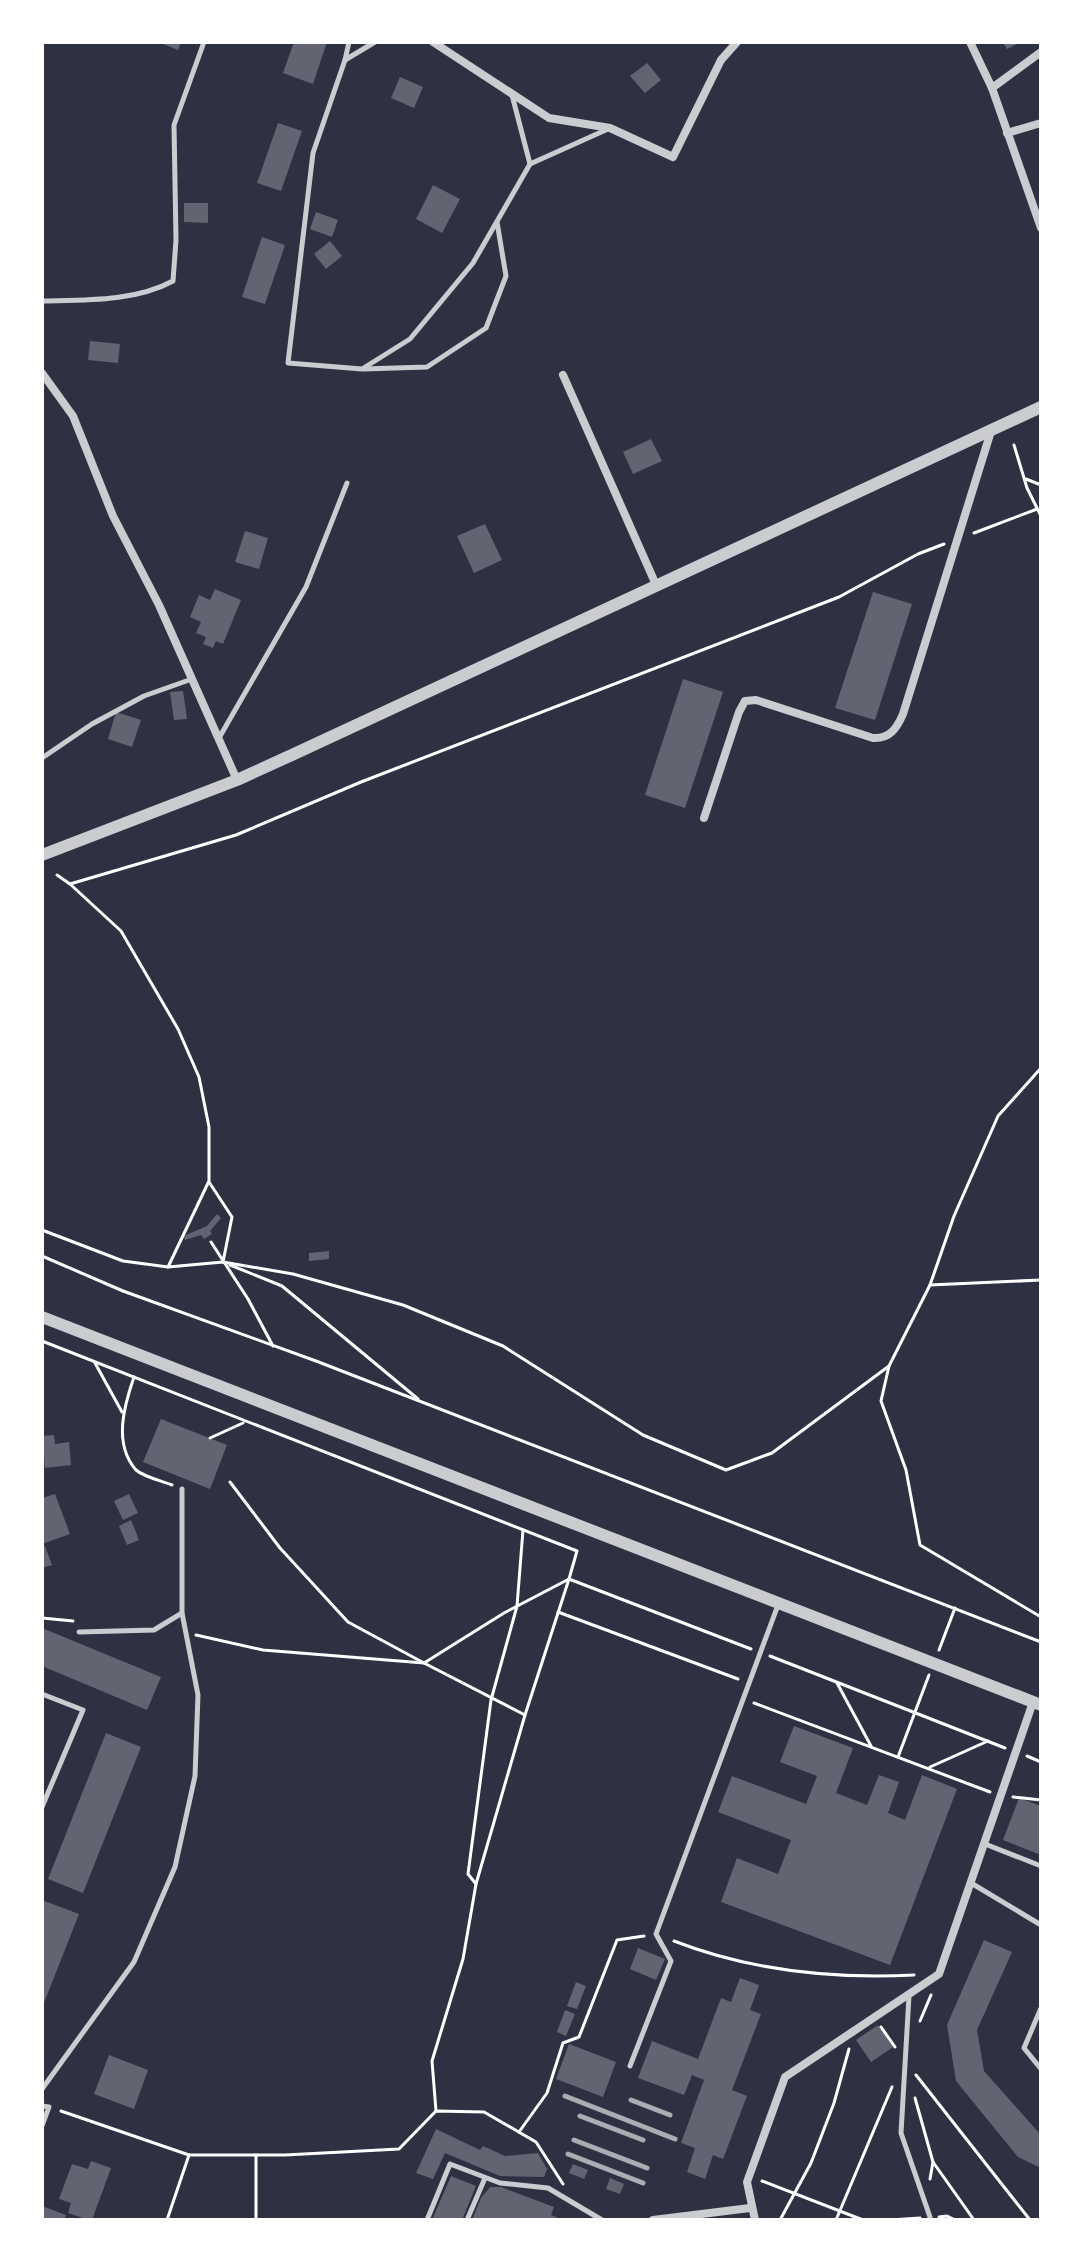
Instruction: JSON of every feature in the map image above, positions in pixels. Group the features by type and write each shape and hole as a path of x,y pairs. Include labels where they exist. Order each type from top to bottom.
{"street":[{"path":"433,42 549,118 610,128 673,157 721,60 737,42"},
{"path":"970,42 992,88 1041,228"},
{"path":"992,88 1041,52"},
{"path":"1007,133 1041,123"},
{"path":"42,373 73,416 113,516 159,605 237,780"},
{"path":"563,375 657,587"},
{"path":"42,855 237,780 1041,407"},
{"path":"704,818 745,701 756,700 873,738 880,739 893,731 903,714 992,428"},
{"path":"42,1317 1037,1703 1016,1752 939,1974 785,2077 747,2182 750,2208 755,2220"},
{"path":"653,2220 750,2208"}],"lane":[{"path":"42,301 84,300 152,292 173,281 176,240 174,125 204,42"},
{"path":"349,42 313,153 288,363 362,369 427,367 486,328 506,276 497,221"},
{"path":"345,60 375,42"},
{"path":"512,94 530,164"},
{"path":"362,369 410,339 473,263 530,164 610,128"},
{"path":"219,739 306,587 347,483"},
{"path":"42,758 92,724 144,696 192,679"},
{"path":"42,2089 134,1962 175,1867 195,1776 198,1695 182,1613 182,1489"},
{"path":"630,2066 671,1961 656,1934 779,1601"},
{"path":"79,1632 154,1630 182,1613"},
{"path":"42,1694 83,1710 42,1807"},
{"path":"985,1844 1041,1866"},
{"path":"971,1883 1041,1925"},
{"path":"909,1995 901,2133 931,2220"},
{"path":"1041,2008 1024,2048 1041,2069"},
{"path":"42,2126 45,2106"},
{"path":"427,2220 450,2164 500,2183 548,2188 602,2220"},
{"path":"467,2220 485,2178"}],"path":[{"path":"1014,445 1041,516"},
{"path":"1024,478 1041,485"},
{"path":"70,884 236,835 361,782 839,597 918,554 1037,509"},
{"path":"57,875 121,931 178,1029 199,1077 209,1127 209,1181 168,1267"},
{"path":"1041,1068 998,1116 954,1216 930,1285 889,1366 881,1401 906,1470 920,1545 1041,1617"},
{"path":"209,1181 232,1217 223,1262"},
{"path":"42,1230 123,1261 168,1267 223,1262 293,1274 403,1305 503,1346 643,1435 726,1470 772,1453 889,1366"},
{"path":"211,1242 248,1299 273,1346"},
{"path":"42,1256 123,1291 422,1402 1041,1642"},
{"path":"223,1262 282,1286 422,1402"},
{"path":"930,1285 1041,1280"},
{"path":"42,1341 577,1551 476,1884 463,1959 432,2061 436,2111"},
{"path":"95,1362 122,1412"},
{"path":"134,1377 122,1412 125,1449 137,1471 182,1489"},
{"path":"210,1438 244,1422"},
{"path":"230,1482 280,1548 348,1622 491,1700 525,1715"},
{"path":"476,1884 468,1874 491,1700 517,1606 523,1530"},
{"path":"186,1633 263,1650 424,1663 517,1606 569,1579 1041,1762"},
{"path":"558,1612 749,1683"},
{"path":"837,1683 871,1747"},
{"path":"743,1699 1001,1796 1041,1800"},
{"path":"898,1757 915,1713"},
{"path":"927,1769 988,1741"},
{"path":"519,2132 547,2093 563,2043 579,2037 617,1940 656,1934 711,1956 784,1970 860,1978 939,1974 917,2028"},
{"path":"874,2018 1030,2220"},
{"path":"780,2220 811,2163 834,2103 850,2043"},
{"path":"836,2220 892,2087"},
{"path":"913,2091 933,2162 974,2220"},
{"path":"45,2106 189,2155 399,2149 436,2111 484,2112 536,2142 566,2189"},
{"path":"169,2219 189,2155"},
{"path":"256,2155 256,2220"},
{"path":"925,2203 933,2162"},
{"path":"749,2175 863,2220"}],"building":[{"path":"158,42 181,42 178,50"},
{"path":"294,42 327,42 313,84 283,73"},
{"path":"1003,42 1021,42 1007,49"},
{"path":"647,63 661,80 645,93 630,76"},
{"path":"400,77 423,87 414,108 391,98"},
{"path":"278,123 302,131 281,191 257,183"},
{"path":"433,185 460,199 442,233 416,219"},
{"path":"184,203 208,203 208,223 184,222"},
{"path":"316,212 338,220 332,237 310,229"},
{"path":"262,237 285,245 265,304 242,297"},
{"path":"330,241 342,256 326,269 314,254"},
{"path":"90,341 120,344 118,363 88,360"},
{"path":"651,439 662,461 633,474 623,452"},
{"path":"485,524 502,560 474,573 457,536"},
{"path":"245,531 268,538 259,569 235,562"},
{"path":"215,589 241,600 223,644 216,641 213,648 203,644 206,637 196,633 201,622 190,617 199,595 210,600"},
{"path":"873,592 912,604 875,720 835,708"},
{"path":"683,679 723,692 685,808 645,795"},
{"path":"183,691 187,719 174,720 170,692"},
{"path":"116,712 141,720 132,747 108,739"},
{"path":"217,1214 221,1218 210,1231 212,1234 204,1239 201,1235 185,1240 184,1236 207,1226"},
{"path":"329,1251 329,1259 309,1261 309,1253"},
{"path":"161,1419 227,1445 210,1489 143,1462"},
{"path":"54,1435 55,1444 69,1442 71,1465 45,1468 42,1436"},
{"path":"55,1494 70,1534 42,1544 42,1498"},
{"path":"129,1494 138,1513 123,1520 114,1501"},
{"path":"131,1520 139,1540 127,1545 119,1526"},
{"path":"45,1546 52,1565 42,1568 42,1547"},
{"path":"42,1628 161,1677 147,1710 42,1666"},
{"path":"794,1726 853,1748 836,1793 867,1805 879,1775 899,1782 888,1813 905,1820 922,1775 957,1789 890,1965 721,1902 737,1858 778,1874 791,1840 718,1812 732,1776 806,1804 817,1776 780,1762"},
{"path":"106,1733 141,1747 83,1893 48,1879"},
{"path":"1019,1798 1041,1806 1041,1855 1003,1840"},
{"path":"42,1900 79,1914 42,2008"},
{"path":"984,1940 1012,1952 977,2030 984,2071 1041,2135 1041,2168 1018,2157 956,2081 947,2025"},
{"path":"638,1948 665,1959 656,1980 630,1969"},
{"path":"740,1978 759,1985 750,2010 761,2014 732,2090 747,2096 723,2159 713,2155 705,2179 687,2172 695,2148 681,2143 704,2080 692,2075 684,2095 638,2078 652,2041 698,2059 721,1998 731,2002"},
{"path":"576,1982 586,1986 577,2009 567,2006"},
{"path":"565,2010 575,2014 566,2036 557,2032"},
{"path":"878,2025 893,2047 871,2062 856,2040"},
{"path":"569,2044 616,2062 603,2097 556,2079"},
{"path":"109,2055 148,2070 134,2109 94,2094"},
{"path":"436,2129 480,2150 483,2146 505,2156 538,2153 547,2169 544,2177 500,2176 445,2153 433,2179 416,2173"},
{"path":"91,2161 111,2168 92,2220 89,2220 68,2213 71,2203 59,2199 72,2164 88,2169"},
{"path":"573,2164 588,2170 584,2179 569,2173"},
{"path":"451,2176 476,2186 462,2220 432,2220"},
{"path":"610,2178 624,2184 620,2194 606,2189"},
{"path":"490,2187 501,2187 554,2207 551,2215 563,2220 472,2220 481,2198"},
{"path":"42,2206 66,2215 64,2220 42,2220"}],"railway":[{"path":"565,2096 675,2139"},
{"path":"631,2100 670,2115"},
{"path":"580,2116 643,2140"},
{"path":"574,2140 647,2168"},
{"path":"568,2154 643,2183"}]}
